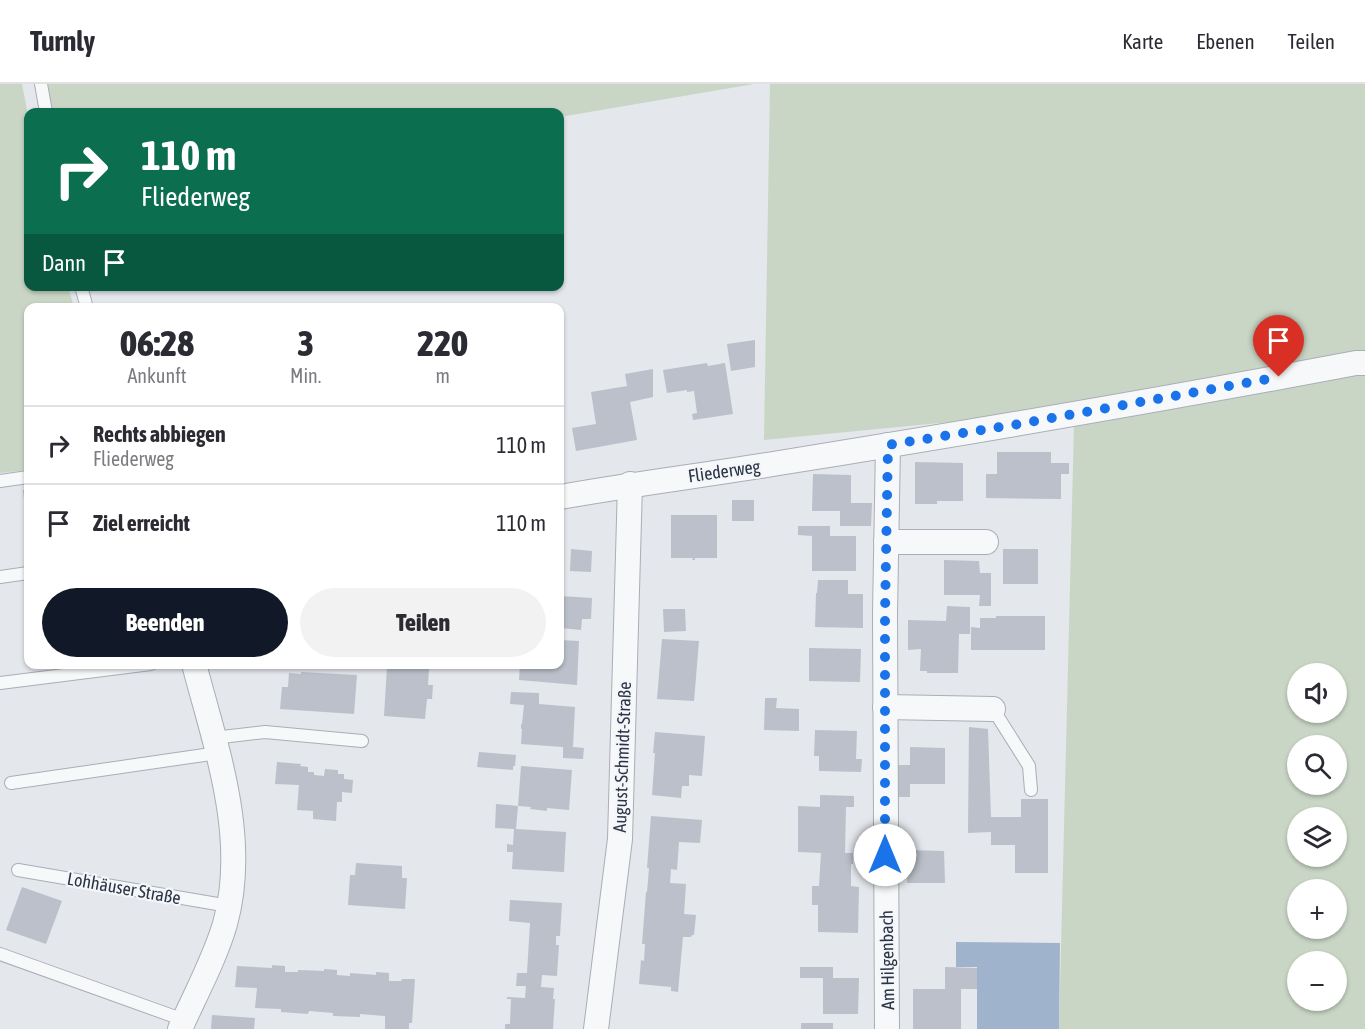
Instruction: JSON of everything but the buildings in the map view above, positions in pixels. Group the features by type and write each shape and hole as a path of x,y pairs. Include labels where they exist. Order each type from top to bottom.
{"street":[{"name":"Fliederweg","path":"564,496 1019,424 1365,363"},
{"path":"888,445 885,542 885,707 993,709"},
{"name":"August-Schmidt-Straße","path":"596,1029 620,838 630,484"},
{"path":"885,542 986,542"},
{"path":"182,1024 217,946 229,906 233,867 232,828 226,792 195,669"},
{"name":"Am Hilgenbach","path":"885,707 888,1029"}],"lane":[{"path":"41,84 45,108"},
{"path":"0,481 24,478"},
{"path":"0,578 24,574"},
{"path":"0,683 111,669"},
{"path":"993,709 1029,766 1031,790"},
{"path":"11,783 215,745 265,732 362,741"},
{"name":"Lohhäuser Straße","path":"18,870 229,906"},
{"path":"0,954 182,1024"}],"green space":[{"path":"0,84 22,84 27,108 24,108 24,291 69,291 73,303 24,303 24,470 0,473"},
{"path":"47,84 754,84 564,116 564,108 51,108"},
{"path":"770,84 1365,84 1365,355 981,419 764,440"},
{"path":"1365,374 1365,1029 1059,1029 1074,425 1194,400"}],"water":[{"path":"956,942 1060,943 1059,1029 977,1029 977,967 956,967"}],"route":[{"path":"885,855 885,542 888,445 1279,377"}]}
